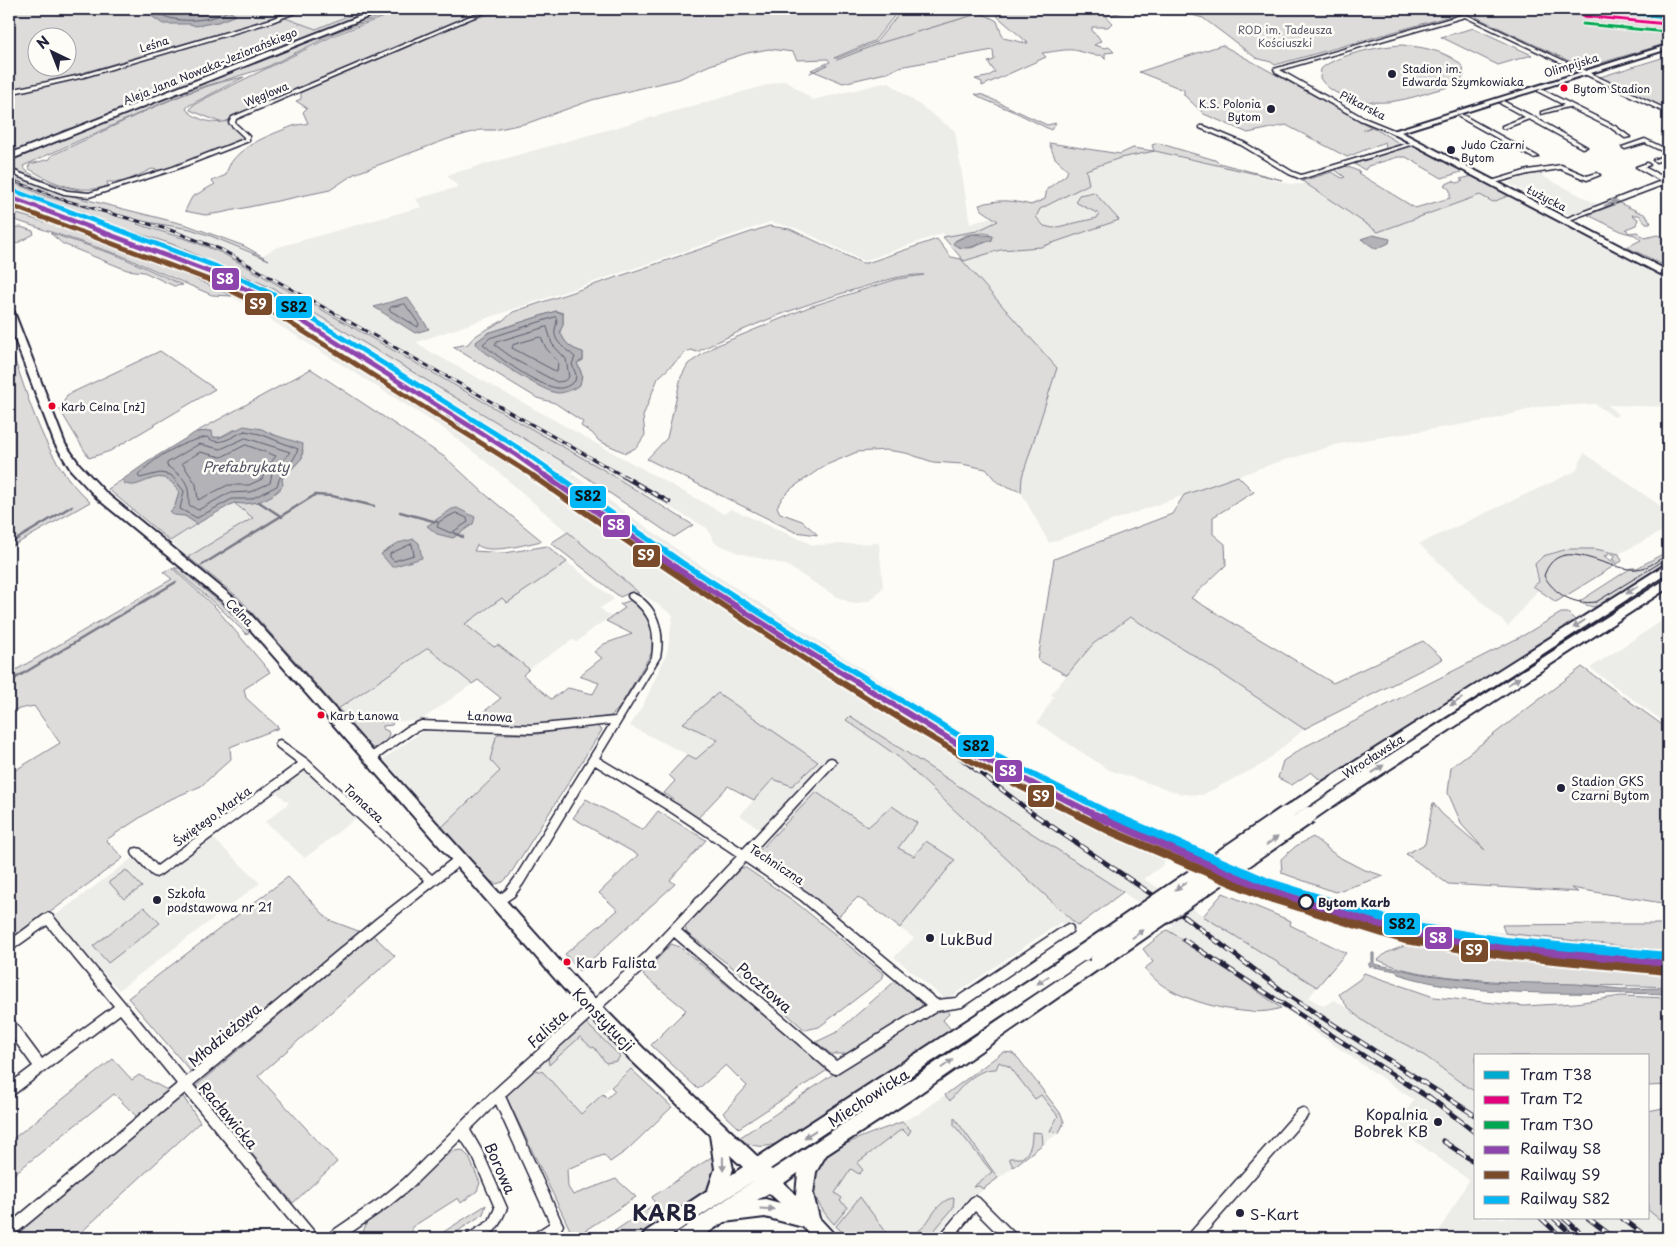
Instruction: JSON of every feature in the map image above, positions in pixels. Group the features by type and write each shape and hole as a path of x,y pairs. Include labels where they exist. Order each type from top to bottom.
{"main road":[{"name":"Aleja Jana Nowaka-Jeziorańskiego","path":"9,158 384,9"}],"street":[{"name":"Leśna","path":"9,92 82,76 270,21 303,9"},
{"name":"Węglowa","path":"9,171 56,190 85,196 175,168 242,144 248,139 232,123 234,118 491,9"},
{"name":"Piłkarska","path":"1414,142 1362,119 1278,72 1277,69 1465,12 1668,112"},
{"name":"Olimpijska","path":"1394,132 1545,91 1668,47"},
{"name":"Olimpijska","path":"1589,74 1668,52"},
{"name":"Olimpijska","path":"1414,142 1410,136 1414,132 1467,113 1545,91"},
{"path":"1545,91 1560,93"},
{"path":"1545,91 1627,137"},
{"path":"1503,103 1584,147"},
{"path":"1543,113 1568,105"},
{"path":"1512,108 1520,106"},
{"path":"1467,113 1472,122 1535,157"},
{"path":"1504,126 1530,117"},
{"path":"1472,122 1480,120"},
{"path":"1202,127 1243,144 1301,177 1414,142"},
{"path":"1625,147 1644,141 1668,154"},
{"name":"Łużycka","path":"1414,142 1668,275"},
{"path":"1656,160 1668,154"},
{"path":"1647,165 1639,168 1667,181"},
{"path":"1492,182 1528,172 1561,167 1587,178 1597,175"},
{"path":"1565,220 1667,181"},
{"name":"Celna","path":"9,312 60,444 80,475 102,496 230,601 498,902"},
{"name":"Wrocławska","path":"1083,953 1323,789 1668,567"},
{"name":"Wrocławska","path":"1098,961 1337,796 1668,582"},
{"path":"498,902 510,893 519,881 617,720 651,668 659,643 652,614 632,596"},
{"name":"Łanowa","path":"371,758 420,725 521,730 617,720"},
{"name":"Tomasza","path":"280,744 305,763 431,880"},
{"name":"Techniczna","path":"593,759 675,809 743,857 805,897 935,1006"},
{"name":"Falista","path":"332,1238 349,1234 407,1184 498,1094 623,982 675,931 831,762"},
{"name":"Świętego Marka","path":"137,852 156,872 305,763"},
{"name":"Młodzieżowa","path":"9,1232 431,880 460,859"},
{"name":"Konstytucji","path":"498,902 592,1008 758,1168 826,1238"},
{"name":"Racławicka","path":"9,947 48,918 120,1008 312,1238"},
{"path":"935,1006 958,1003 1068,929"},
{"name":"Pocztowa","path":"675,931 835,1068 935,1006"},
{"name":"Miechowicka","path":"651,1238 1083,953"},
{"name":"Miechowicka","path":"684,1238 1098,961"},
{"path":"9,1090 120,1008"},
{"path":"9,1024 40,1066"},
{"path":"498,1094 557,1224 537,1238"},
{"path":"1193,1238 1302,1114"},
{"name":"Borowa","path":"463,1130 478,1155 501,1208 493,1225 472,1238"},
{"path":"715,1196 724,1169 718,1131"},
{"path":"813,1226 806,1207 803,1181 809,1165 827,1144"},
{"path":"945,1238 975,1202 1011,1238"},
{"path":"719,1215 765,1208 794,1215 813,1226"}],"shaded area":[{"path":"308,9 365,9 316,29 285,18"},
{"path":"785,80 813,100 888,82 955,131 970,224 1089,184 1085,170 1120,158 1155,151 1291,184 1306,184 1378,231 1480,195 1493,202 1508,196 1668,281 1668,407 1608,405 1618,415 1614,417 1595,404 1537,407 1490,420 1339,444 1272,464 1049,543 1021,492 1022,477 1057,368 961,259 943,233 864,261 796,228 770,222 417,342 422,347 724,514 731,509 813,545 879,543 883,587 871,600 854,604 837,597 786,565 739,553 715,543 707,528 585,460 571,473 689,558 972,739 1052,781 1175,838 1163,865 1144,879 1305,978 1317,987 1309,998 1323,1006 1335,1000 1368,1023 1422,1054 1460,1083 1474,1091 1474,1220 1650,1220 1650,1202 1668,1215 1668,1238 1435,1238 1469,1180 1396,1127 1414,1100 1197,948 1167,930 1173,925 850,716 846,720 897,756 1078,926 1070,931 1061,922 946,1000 894,957 914,938 740,815 773,779 696,759 630,726 644,703 667,653 673,615 622,580 495,469 443,428 247,305 206,283 64,227 9,212 9,177 31,187 188,226 260,257 275,248 421,207 416,199 458,187 447,175"},
{"path":"1539,173 1601,206 1570,215 1508,183 1529,174"},
{"path":"1584,453 1668,511 1668,528 1619,554 1575,549 1553,552 1539,558 1534,569 1539,582 1533,586 1538,590 1508,626 1419,544 1576,471"},
{"path":"234,504 253,518 188,557 170,541"},
{"path":"567,562 614,599 600,608 611,617 577,642 572,640 529,669 498,645 494,647 465,624 502,598 507,602"},
{"path":"1130,617 1195,656 1304,729 1263,764 1202,795 1182,794 1109,770 1037,723 1054,697 1051,694 1093,644"},
{"path":"1668,617 1668,725 1590,668"},
{"path":"429,648 472,684 420,721 353,721 338,710"},
{"path":"467,725 498,734 490,760 500,771 441,828 381,761 427,728"},
{"path":"304,768 355,819 305,858 265,822 289,803 274,790"},
{"name":"Szkoła podstawowa nr 21","path":"210,835 260,883 119,990 52,918 134,857 155,877"},
{"path":"1402,916 1453,927 1668,951 1668,969 1455,945 1388,933"},
{"path":"587,1020 592,1021 639,1069 628,1070 581,1114 543,1072 532,1069"},
{"path":"1003,1052 1012,1053 1018,1058 1061,1114 1064,1122 1062,1130 958,1209 934,1238 843,1238 814,1206 811,1175 840,1147 919,1114"}],"green space":[{"path":"939,8 975,12 997,21 1003,38 1028,43 997,16 1008,9 1136,9 1106,16 1112,23 1108,27 1092,27 1092,32 1101,41 1094,45 1105,48 1109,47 1114,52 1105,53 1105,59 1101,55 1074,50 1042,53 1046,57 982,86 982,82 975,79 987,77 995,72 988,62 994,60 993,50 899,67 890,72 843,83 811,70 830,62 828,59 797,60 793,52 769,49 747,53 710,65 679,79 592,100 528,123 494,130 480,130 448,139 354,174 330,190 220,213 205,215 185,211 192,197 215,184 212,181 226,175 235,157 243,150 263,138 295,125 308,123 303,112 307,108 296,101 301,99 301,92 417,43 456,23 495,13 497,9 900,9 874,41 834,58 837,58 876,42 903,9"},
{"path":"9,9 296,9 265,20 78,74 78,28 28,28 28,78 64,78 9,91"},
{"path":"365,9 379,9 9,155 9,93 76,79 285,18 316,29"},
{"path":"388,9 401,9 337,32 265,68 199,88 162,103 23,166 34,176 44,180 93,193 50,185 9,166 11,162 9,162 77,133"},
{"path":"405,9 488,9 222,123 190,110 192,106 206,98 337,34"},
{"name":"ROD im. Tadeusza Kościuszki","path":"1171,9 1460,9 1461,13 1275,65 1256,58 1203,18"},
{"path":"1468,9 1576,9 1668,19 1668,43 1584,68 1478,18"},
{"path":"1474,28 1532,55 1498,65 1441,37"},
{"path":"1222,45 1371,127 1363,130 1372,127 1401,144 1348,162 1346,161 1386,148 1385,142 1347,157 1286,125 1248,133 1204,114 1184,95 1184,90 1139,72"},
{"name":"Stadion im. Edwarda Szymkowiaka","path":"1402,45 1426,49 1450,57 1463,67 1464,76 1458,82 1446,88 1410,98 1386,102 1365,101 1343,96 1326,85 1320,78 1321,69 1337,59 1371,49"},
{"path":"1668,56 1668,110 1600,77"},
{"path":"244,77 188,106 186,109 206,121 228,121 245,139 164,171 152,169 124,182 107,182 108,186 98,188 87,189 67,186 47,179 28,168 30,164 50,159 52,155 147,110 196,90"},
{"path":"975,94 983,95 1047,125 1056,123 1051,130"},
{"path":"1049,143 1120,154 1133,148 1154,151 1152,145 1158,143 1215,160 1219,163 1282,180 1155,151 1120,158 1086,170 1089,184 1040,209 1036,217 1044,226 1053,228 1097,218 1099,214 1077,203 1076,200 1079,195 1094,192 1119,220 1041,247 1000,250 964,261 943,237 977,231 998,221 982,210 979,205 1005,201 1031,205 1045,199 1047,189 1066,175 1068,170 1055,158","holes":["989,234 992,240 971,248 959,247 955,241 966,235"]},
{"path":"1409,146 1420,148 1464,171 1461,170 1461,172 1442,178 1406,157 1398,157 1368,166 1365,170 1354,164"},
{"path":"1346,166 1360,172 1358,173 1415,208 1450,198 1450,190 1444,185 1453,181 1457,183 1463,181 1460,179 1473,176 1510,195 1493,202 1480,195 1378,232 1302,181 1332,172 1342,178 1345,177 1335,170"},
{"path":"9,173 64,194 187,225 244,246 269,260 190,229 141,221 58,198 9,178"},
{"path":"9,181 48,197 139,222 137,224 189,240 222,253 602,469 693,525 674,537 570,466 274,289 172,244 90,218 9,189"},
{"path":"1619,203 1646,215 1651,223 1646,223 1639,215 1632,215 1638,219 1636,225 1626,229 1629,233 1637,232 1645,238 1657,235 1667,238 1663,240 1668,245 1668,256 1665,256 1668,257 1668,269 1627,247 1641,240 1635,235 1623,232 1588,215"},
{"path":"9,212 66,229 122,249 178,271 232,296 212,295 120,255 9,218"},
{"path":"769,226 790,229 862,263 867,263 937,239 951,257 961,259 1057,368 1022,477 1021,492 997,482 986,469 962,464 933,462 906,453 886,450 857,452 824,466 792,488 782,498 777,507 780,513 802,521 818,535 795,532 647,459 667,438 681,377 688,364 713,347 809,307 897,279 924,275 892,279 839,294 757,324 697,352 691,350 686,352 658,378 643,416 645,435 637,447 626,453 599,441 592,433 581,426 583,422 555,403 537,398 453,347 468,344 477,335 513,312","holes":["556,311 563,313 563,325 560,331 564,339 568,345 583,352 583,360 577,363 581,372 580,380 477,342 488,333"]},
{"path":"21,227 33,231 34,234 9,249 9,228"},
{"path":"50,233 119,256 183,285 174,286 144,272 127,270 63,244"},
{"path":"9,344 31,408 49,448 60,467 90,502 9,548"},
{"path":"160,351 215,389 110,451 89,458 60,410 67,395"},
{"path":"311,369 446,458 485,494 542,541 499,549 483,548 477,545 474,551 505,553 547,546 567,562 507,603 502,598 465,624 494,647 498,645 529,669 523,675 551,699 568,688 593,694 599,683 579,676 602,658 594,652 604,644 632,634 606,621 625,608 620,604 632,600 646,614 652,635 652,652 619,708 611,716 551,726 467,725 501,698 478,680 472,684 428,648 338,709 239,598 188,557 253,518 234,503 258,501 280,490 282,479 302,458 303,450 270,433 253,429 234,430 216,437 213,437 211,431 196,432"},
{"path":"161,476 170,480 179,492 175,506 170,512 185,516 197,524 170,541 108,489 122,480 125,484"},
{"path":"1238,476 1254,492 1213,517 1213,534 1225,544 1226,565 1191,598 1333,683 1423,641 1443,659 1304,729 1195,656 1130,617 1093,644 1067,675 1038,660 1054,559 1172,514 1184,495"},
{"path":"568,532 639,593 620,597 551,543"},
{"path":"1568,549 1595,549 1619,554 1622,561 1619,563 1612,559 1616,556 1612,554 1604,556 1617,564 1556,602 1533,586 1539,582 1535,564 1543,556"},
{"path":"1668,551 1668,563 1603,604 1593,607 1580,603 1580,601 1631,568 1637,568"},
{"path":"172,568 215,607 270,672 244,689 246,698 279,728 230,747 231,759 201,786 164,802 106,840 123,858 9,943 9,774 60,743 34,706 9,711 9,674 172,579 163,572"},
{"path":"174,568 179,568 225,607 249,632 247,635 221,609"},
{"path":"1561,613 1568,613 1575,620 1574,623 1324,783 1311,772 1292,785 1278,778 1283,761 1304,747 1524,635"},
{"path":"1582,667 1668,729 1668,904 1571,888 1578,892 1448,884 1406,854 1425,844 1433,803 1442,814 1485,850 1462,825 1448,793 1451,767"},
{"path":"718,693 818,762 792,786 773,779 754,800 728,786 697,819 670,802 673,799 664,793 675,781 669,775 688,755 696,759 718,740 683,723"},
{"path":"338,709 353,721 393,721 392,725 383,726 383,729 388,731 389,734 386,740 381,746 372,748 336,711"},
{"path":"850,716 1123,892 1078,926 897,756 846,720"},
{"path":"593,724 602,730 509,876 503,882 496,884 490,881 441,828 500,771 490,760 496,737 498,734 538,734"},
{"path":"816,792 868,827 892,806 917,823 898,848 914,856 926,841 955,860 900,928 858,897 838,917 753,857"},
{"path":"586,799 643,830 658,811 706,840 670,880 675,884 579,971 565,954 618,910 599,893 638,855 573,818"},
{"path":"1313,837 1337,856 1362,869 1384,876 1335,892 1282,873 1281,859 1296,846"},
{"path":"741,868 746,868 794,901 884,974 882,979 819,1027 805,1030 741,974 687,933 685,927"},
{"path":"126,870 142,887 124,899 109,882"},
{"path":"288,877 329,920 361,932 192,1073 128,998"},
{"path":"1223,893 1291,921 1290,925 1346,953 1317,987 1203,916"},
{"path":"144,907 160,923 108,963 93,946"},
{"path":"1668,924 1668,951 1505,933 1502,925"},
{"path":"1167,930 1197,948 1281,1008 1254,1012 1222,1008 1191,999 1162,985 1144,969 1153,962 1143,949"},
{"path":"373,935 395,956 258,1076 337,1162 293,1203 196,1086"},
{"path":"1412,943 1668,969 1668,987 1505,982 1416,972 1378,960 1386,953"},
{"path":"671,944 680,947 829,1069 739,1128 723,1113 747,1086 726,1065 698,1089 651,1045 686,1010 643,975"},
{"path":"1364,973 1434,997 1524,1006 1576,1003 1621,996 1668,998 1668,1085 1650,1086 1650,1054 1474,1054 1474,1091 1422,1054 1376,1029 1355,1014 1339,994 1360,979"},
{"path":"894,982 901,983 922,1001 922,1006 849,1054 831,1054 816,1042 837,1032"},
{"path":"947,1009 949,1014 943,1020 954,1033 789,1138 776,1144 758,1146 739,1138 910,1023 937,1011"},
{"path":"586,1023 620,1056 617,1061 606,1063 594,1047 592,1048 580,1037 549,1065 548,1056"},
{"path":"1003,1052 1012,1053 1018,1058 1061,1114 1064,1122 1059,1133 1050,1131 1058,1116 1041,1095 1035,1099 1010,1067 999,1062 996,1069 982,1072 970,1079 950,1101 945,1095"},
{"path":"113,1059 132,1080 139,1075 169,1091 137,1117 114,1094 9,1178 9,1142"},
{"path":"532,1069 543,1072 581,1114 603,1094 607,1098 615,1091 611,1087 631,1069 672,1107 626,1151 610,1162 604,1155 567,1169 568,1187 573,1195 616,1179 636,1197 575,1237 505,1094"},
{"path":"182,1095 200,1122 75,1238 11,1238"},
{"path":"1668,1107 1668,1226 1650,1212 1650,1111"},
{"path":"954,1117 998,1178 983,1189 979,1186 973,1187 992,1172 954,1125"},
{"path":"902,1122 911,1130 908,1135 902,1129 857,1163 863,1170 859,1174 851,1169 835,1193 842,1198 840,1201 848,1207 834,1224 818,1202 813,1184 816,1169 827,1156 843,1146"},
{"path":"1032,1132 1042,1133 1043,1144 1013,1167 1009,1158 1022,1158 1027,1153 1032,1140"},
{"path":"462,1150 469,1157 480,1183 477,1191 461,1203 458,1198 412,1227 412,1235 407,1238 361,1238 367,1221 443,1158 454,1151"},
{"path":"716,1154 718,1164 707,1194 641,1238 604,1238 655,1204 652,1197"},
{"path":"860,1197 886,1232 886,1238 858,1238 856,1236 848,1238 836,1226"},
{"path":"954,1198 953,1208 928,1238 909,1238 923,1227 945,1201"},
{"path":"486,1205 483,1214 448,1238 434,1238"}],"water":[{"path":"154,9 234,9 230,12 236,15 218,22 196,26 190,24 163,24 150,15"},
{"path":"972,234 993,236 992,240 968,248 958,247 953,244 955,241"},
{"path":"1373,235 1390,239 1389,243 1376,249 1361,239"},
{"path":"407,297 429,329 415,333 374,307"},
{"path":"556,311 563,314 563,325 560,331 564,339 572,347 583,352 583,360 577,363 582,375 580,385 569,390 558,393 541,387 477,346 476,342 488,333"},
{"name":"Prefabrykaty","path":"244,426 262,429 271,434 303,444 302,458 282,479 283,485 273,495 259,502 234,503 197,524 185,516 173,515 170,512 175,506 179,492 171,482 164,478 156,478 128,485 122,480 196,432 212,431 213,437 219,438"},
{"path":"457,508 475,517 473,524 453,538 437,534 427,526 452,509"},
{"path":"414,539 419,543 422,558 392,567 381,554 398,543"},
{"path":"1372,953 1374,953 1374,964 1428,975 1491,982 1577,984 1620,989 1668,988 1668,994 1532,993 1463,988 1429,982 1398,974 1396,971 1369,966 1369,963 1372,963"}],"waterway":[{"path":"837,60 880,43 977,14"},
{"path":"810,73 828,65"},
{"path":"281,516 315,495 332,496 374,506"},
{"path":"259,502 281,516"},
{"path":"9,544 72,506"},
{"path":"400,512 437,522"},
{"path":"202,565 281,516"},
{"path":"454,533 463,537"},
{"path":"9,682 176,582"}],"tram line":[{"name":"T38","path":"1584,9 1668,17"},
{"name":"T2","path":"1583,16 1667,24"},
{"name":"T30","path":"1583,24 1667,32"},
{"path":"1668,553 1650,565 1637,569 1611,565 1585,557 1560,556 1551,563 1544,576 1554,588 1566,597 1580,602 1596,602 1668,558"}],"railway":[{"path":"9,179 61,199 99,210"},
{"path":"95,209 170,230 222,250 625,477"},
{"path":"431,406 463,427"},
{"path":"623,476 669,502"},
{"path":"885,700 1036,816"},
{"path":"1035,815 1185,917 1289,996 1474,1115"},
{"path":"1184,940 1432,1100"},
{"path":"1428,1096 1474,1131"},
{"path":"1443,1141 1474,1162"},
{"path":"1543,1220 1562,1238"},
{"path":"1556,1220 1568,1231"},
{"path":"1566,1220 1586,1238"},
{"path":"1591,1220 1614,1238"},
{"path":"1625,1220 1648,1238"}],"rail line":[{"name":"S82","path":"12,190 215,266 274,295 520,449 682,563 804,641 976,746 1116,817 1268,882 1409,926 1505,941 1668,956"},
{"name":"S8","path":"9,197 212,273 270,301 516,455 678,569 800,647 972,753 1113,824 1265,889 1407,933 1504,948 1668,964"},
{"name":"S9","path":"9,205 209,280 266,308 512,461 674,575 796,653 968,759 1110,831 1263,896 1405,940 1503,955 1667,971"}],"place":[{"name":"Stadion im. Edwarda Szymkowiaka","path":"1392,74"},
{"name":"Bytom Stadion","path":"1564,88"},
{"name":"K.S. Polonia Bytom","path":"1271,109"},
{"name":"Judo Czarni Bytom","path":"1451,150"},
{"name":"Karb Celna [nż]","path":"52,406"},
{"name":"Karb Łanowa","path":"321,715"},
{"name":"Stadion GKS Czarni Bytom","path":"1561,788"},
{"name":"Szkoła podstawowa nr 21","path":"157,900"},
{"name":"Bytom Karb","path":"1306,902"},
{"name":"LukBud","path":"930,938"},
{"name":"Karb Falista","path":"567,962"},
{"name":"Kopalnia Bobrek KB","path":"1438,1122"},
{"name":"S-Kart","path":"1240,1213"}],"district":[{"name":"KARB","path":"665,1212"}]}
